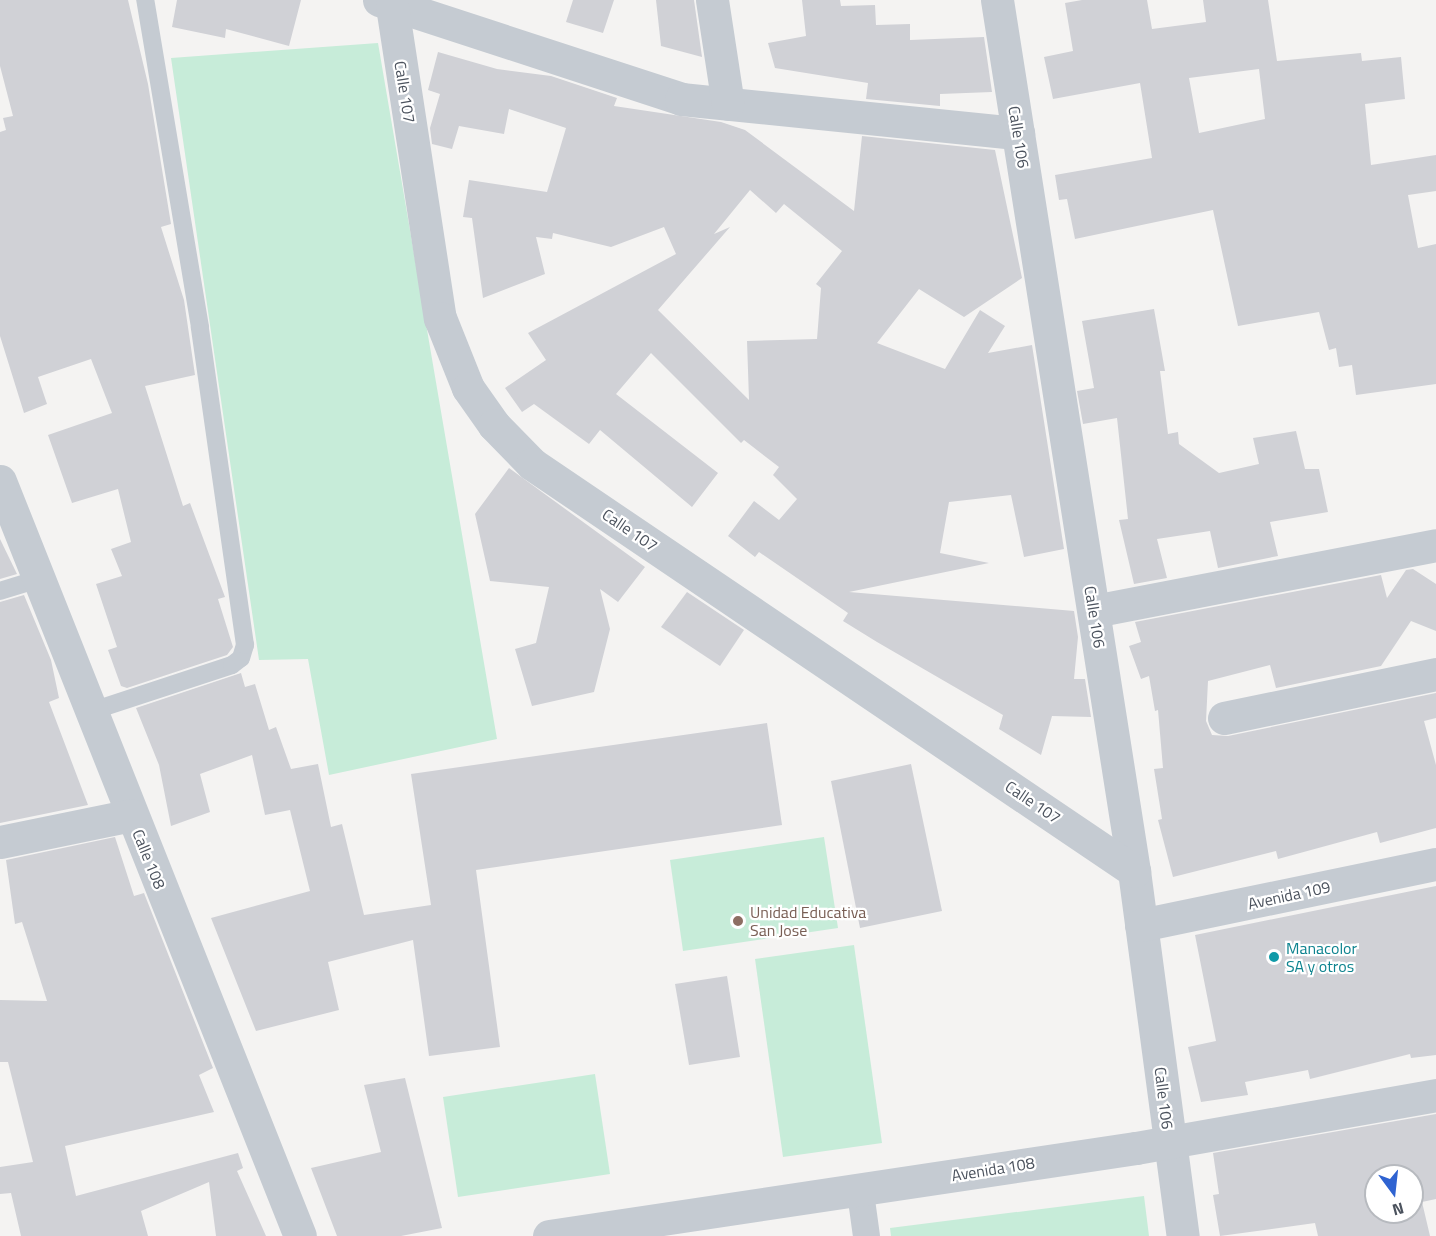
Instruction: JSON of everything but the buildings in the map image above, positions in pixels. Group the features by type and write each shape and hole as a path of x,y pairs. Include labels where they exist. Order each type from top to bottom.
{"street":[{"path":"712,0 728,104"},
{"name":"Calle 106","path":"997,0 1134,871 1183,1236"},
{"path":"385,3 681,99 1018,133"},
{"name":"Calle 107","path":"385,3 440,318 468,388 494,425 532,464 1134,871"},
{"name":"Calle 108","path":"0,481 300,1236"},
{"path":"1094,610 1436,545"},
{"path":"1224,718 1436,674"},
{"path":"0,842 131,815"},
{"name":"Avenida 109","path":"1141,925 1436,864"},
{"name":"Avenida 108","path":"549,1236 860,1192 1169,1142 1436,1095"},
{"path":"860,1192 866,1236"}],"lane":[{"path":"92,711 232,665 242,658 245,645 200,327 145,0"},
{"path":"0,591 39,579"}],"green space":[{"path":"378,43 497,739 329,775 308,659 259,660 171,58"},
{"path":"824,837 838,928 683,951 670,860"},
{"path":"854,945 882,1143 783,1157 755,959"},
{"path":"595,1074 610,1174 458,1197 443,1097"},
{"path":"1144,1196 1149,1236 891,1236 890,1228"}],"place":[{"name":"Unidad Educativa San Jose","path":"738,921"},
{"name":"Manacolor SA y otros","path":"1274,957"}]}
